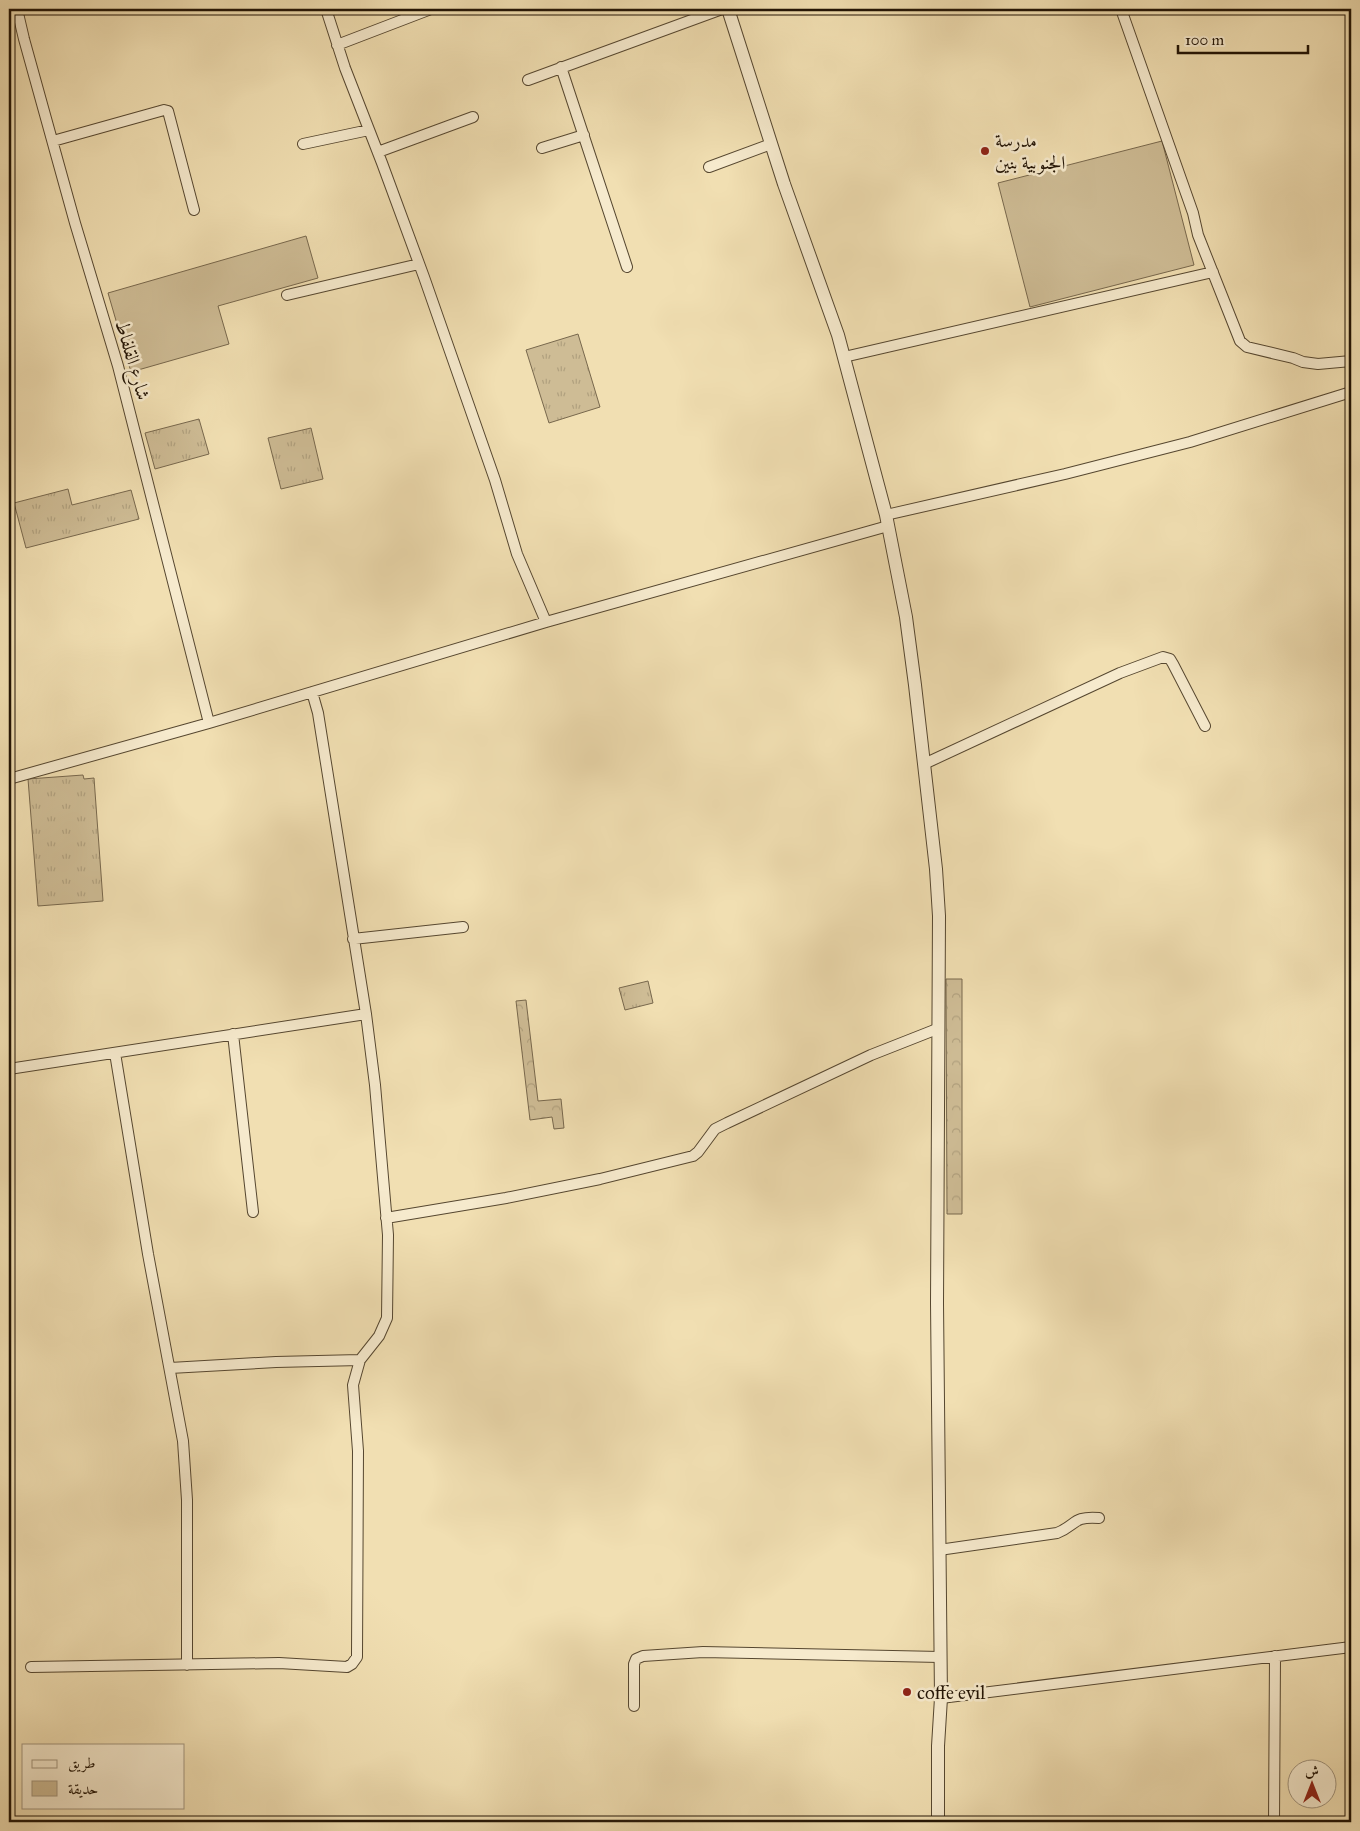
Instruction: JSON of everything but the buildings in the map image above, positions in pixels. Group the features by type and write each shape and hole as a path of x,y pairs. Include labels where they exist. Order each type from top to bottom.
{"street":[{"name":"شارع القلفاط","path":"17,9 88,269 118,366 209,723"},
{"path":"326,9 337,45 419,264 495,480 518,554 546,622"},
{"path":"337,45 431,9"},
{"path":"528,80 722,9"},
{"path":"728,9 771,144 844,357 887,520 906,616 924,764 936,869 938,916 941,1698 938,1746 938,1822"},
{"path":"1121,9 1193,213 1198,235 1240,341 1247,347 1311,363 1351,361"},
{"path":"561,68 627,267"},
{"path":"53,141 164,110 168,112 194,210"},
{"path":"378,152 473,117"},
{"path":"303,144 370,130"},
{"path":"542,148 584,135"},
{"path":"709,167 771,144"},
{"path":"287,295 419,264"},
{"path":"844,357 1213,272"},
{"path":"9,779 209,723 887,520 1190,442 1351,392"},
{"path":"924,764 1120,672 1158,658 1167,658 1174,664 1206,726"},
{"path":"31,1667 279,1663 347,1666 356,1660 358,1451 353,1385 360,1360 379,1336 387,1318 388,1235 375,1084 366,1014 318,713 312,692"},
{"path":"353,939 463,927"},
{"path":"9,1069 366,1014"},
{"path":"386,1218 600,1180 693,1156 715,1129 871,1055 937,1028"},
{"path":"233,1034 253,1212"},
{"path":"115,1053 148,1254 183,1441 187,1500 187,1665"},
{"path":"170,1368 276,1362 360,1360"},
{"path":"939,1550 1057,1533 1078,1519 1084,1517 1099,1518"},
{"path":"941,1698 1351,1646"},
{"path":"634,1706 634,1664 636,1659 643,1656 703,1652 940,1657"},
{"path":"1274,1822 1275,1656"}],"green space":[{"path":"1162,141 1194,265 1030,307 998,183"},
{"path":"306,236 318,278 218,306 229,344 131,372 108,293"},
{"path":"578,334 600,407 549,423 526,350"},
{"path":"199,419 209,454 155,469 145,433"},
{"path":"311,428 323,479 281,489 268,438"},
{"path":"68,489 72,505 131,490 139,519 26,548 14,503"},
{"path":"83,775 84,779 94,778 103,901 38,906 28,779"},
{"path":"946,979 962,979 962,1214 947,1214"},
{"path":"648,981 653,1003 625,1010 619,988"},
{"path":"526,1000 538,1101 561,1099 564,1128 554,1129 552,1117 530,1120 516,1001"}],"place":[{"name":"مدرسة الجنوبية بنين","path":"985,151"},
{"name":"coffe evil","path":"907,1692"}]}
